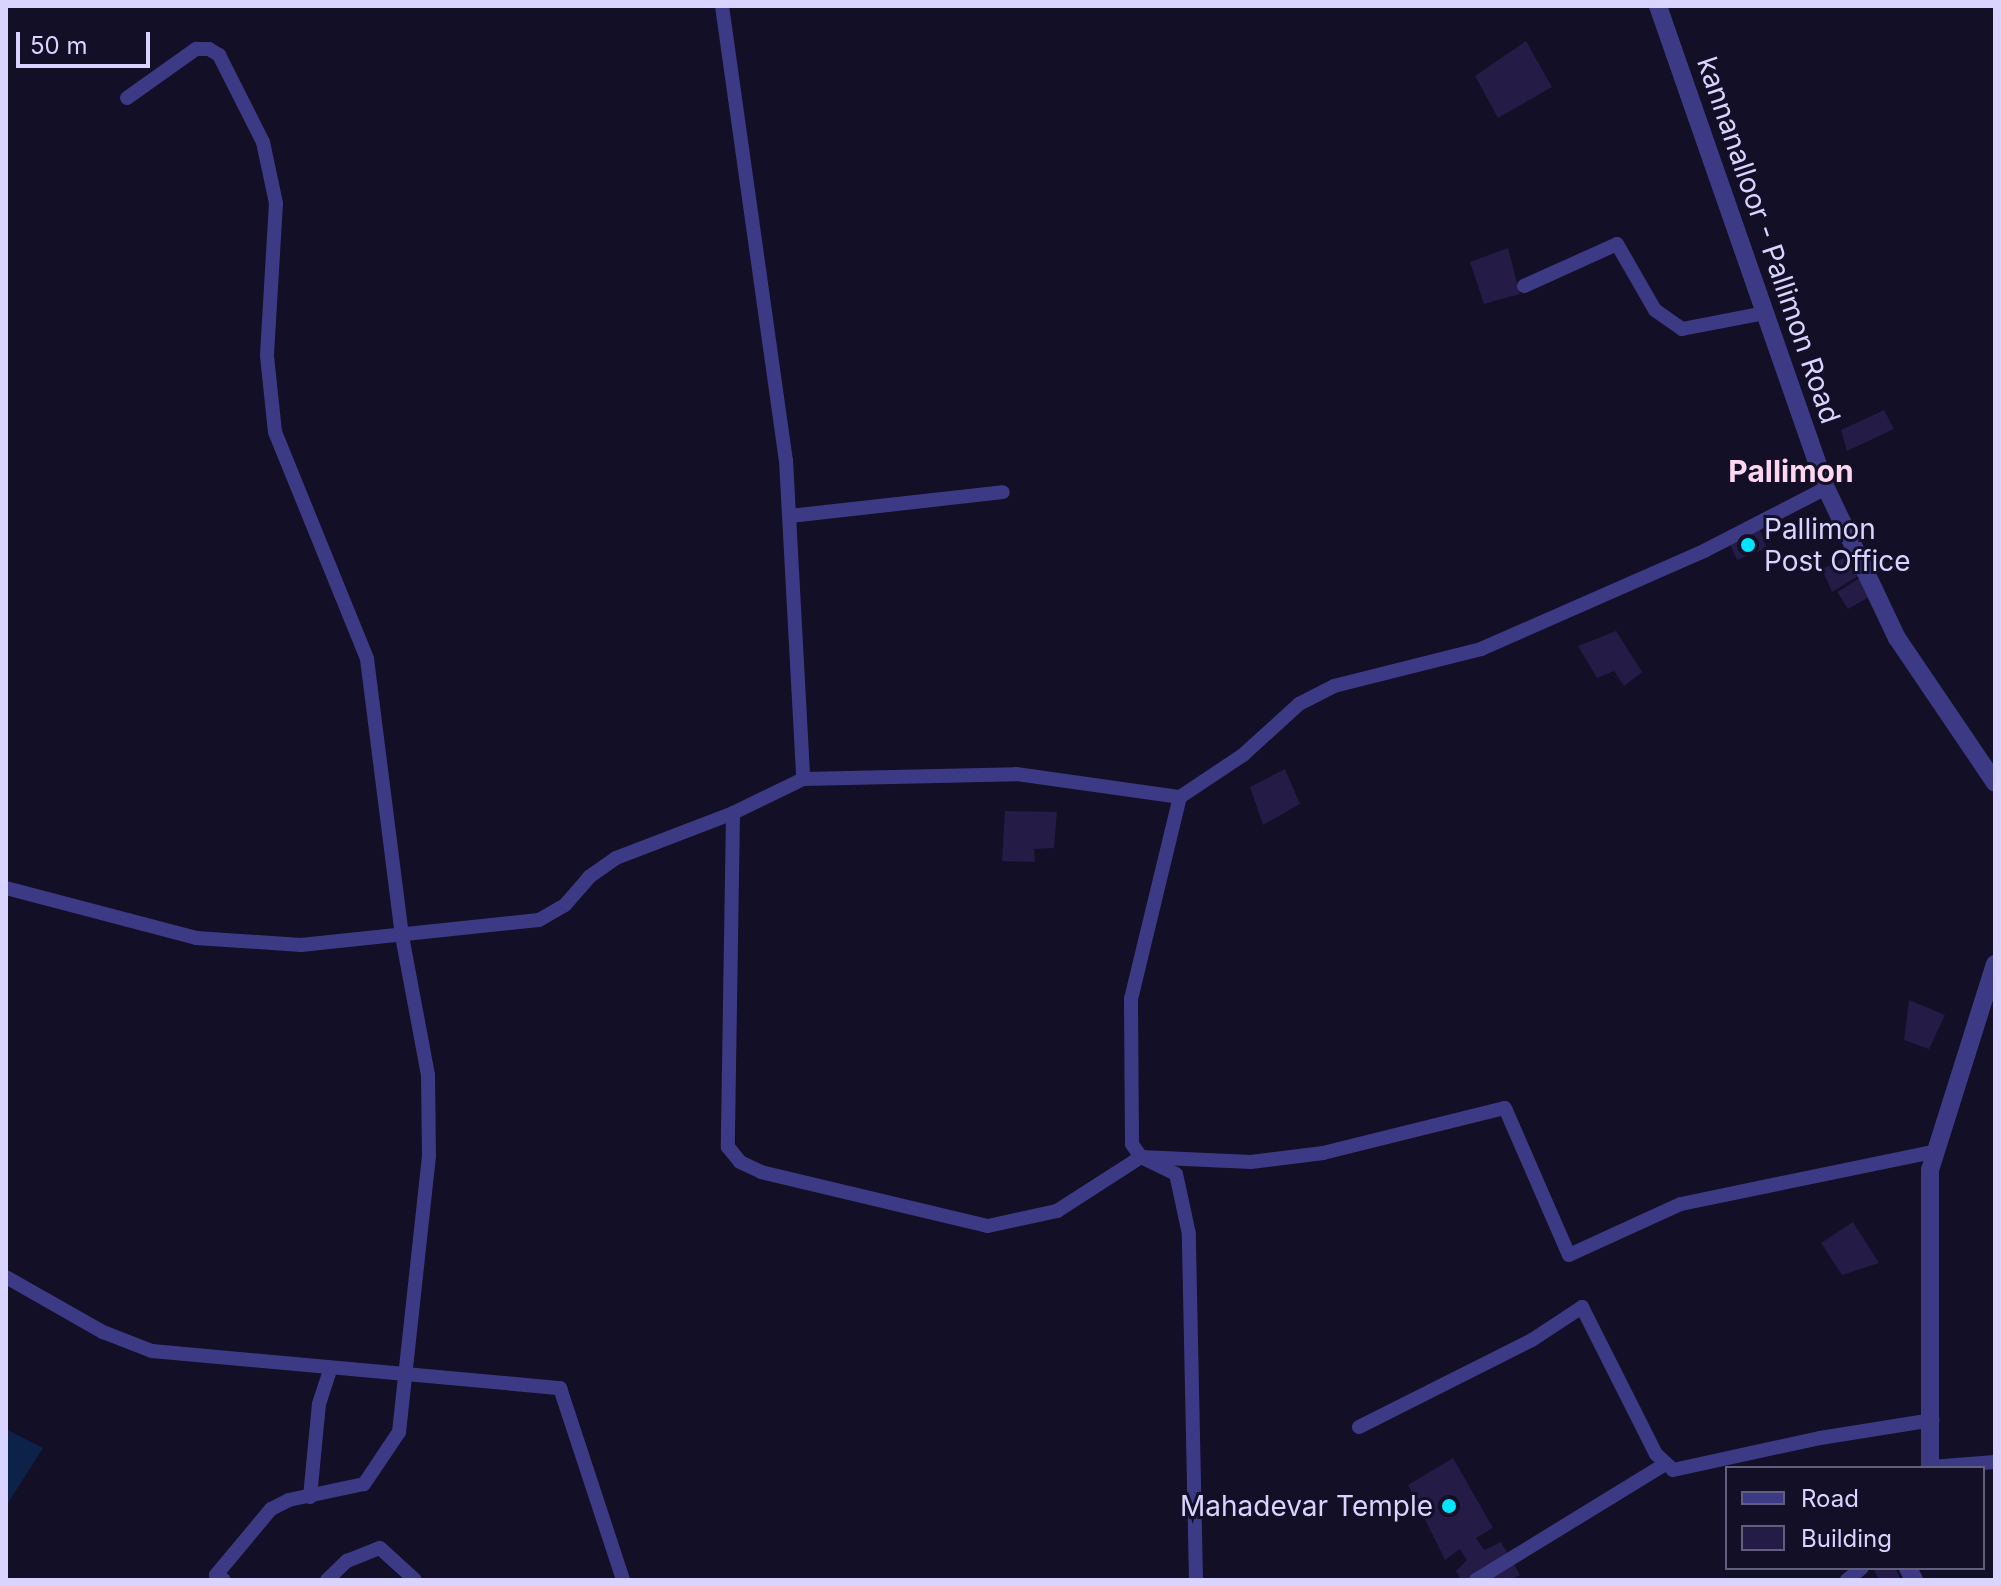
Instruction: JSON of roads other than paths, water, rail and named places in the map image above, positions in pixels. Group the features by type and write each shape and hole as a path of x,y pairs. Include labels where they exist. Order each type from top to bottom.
{"street":[{"path":"722,6 786,460 803,779"},
{"name":"kannanalloor - Pallimon Road","path":"1658,6 1826,488 1897,638 1995,783"},
{"path":"127,98 196,49 209,49 219,55 263,142 276,203 267,356 275,432 367,659 402,936 428,1075 429,1129 409,1375 399,1432 364,1484 271,1509 216,1575 224,1580"},
{"path":"1524,286 1617,244 1655,310 1682,329 1765,313"},
{"path":"6,888 196,938 301,945 539,920 565,905 589,877 616,858 733,813 803,779 1016,774 1180,797 1243,755 1299,704 1334,686 1481,649 1704,551 1826,488"},
{"path":"790,516 1003,492"},
{"path":"1180,797 1131,999 1132,1144 1141,1157 1176,1174 1189,1234 1196,1580"},
{"path":"733,813 728,1147 740,1162 761,1172 988,1226 1057,1211 1141,1157 1251,1162 1323,1153 1505,1108 1569,1255 1681,1204 1936,1151"},
{"path":"1930,1466 1933,1420 1930,1170 1995,964"},
{"path":"6,1277 103,1332 152,1351 560,1388 624,1580"},
{"path":"1359,1427 1532,1340 1582,1307 1665,1464 1683,1469 1820,1438 1933,1420"},
{"path":"310,1497 319,1404 331,1368"},
{"path":"1943,1466 1995,1462"},
{"path":"1476,1580 1665,1464"},
{"path":"327,1580 347,1561 380,1548 415,1580"}],"water":[{"path":"6,1429 43,1448 6,1506"}],"place":[{"name":"Pallimon Post Office","path":"1748,545"},
{"name":"Mahadevar Temple","path":"1449,1506"}],"district":[{"name":"Pallimon","path":"1791,471"}]}
